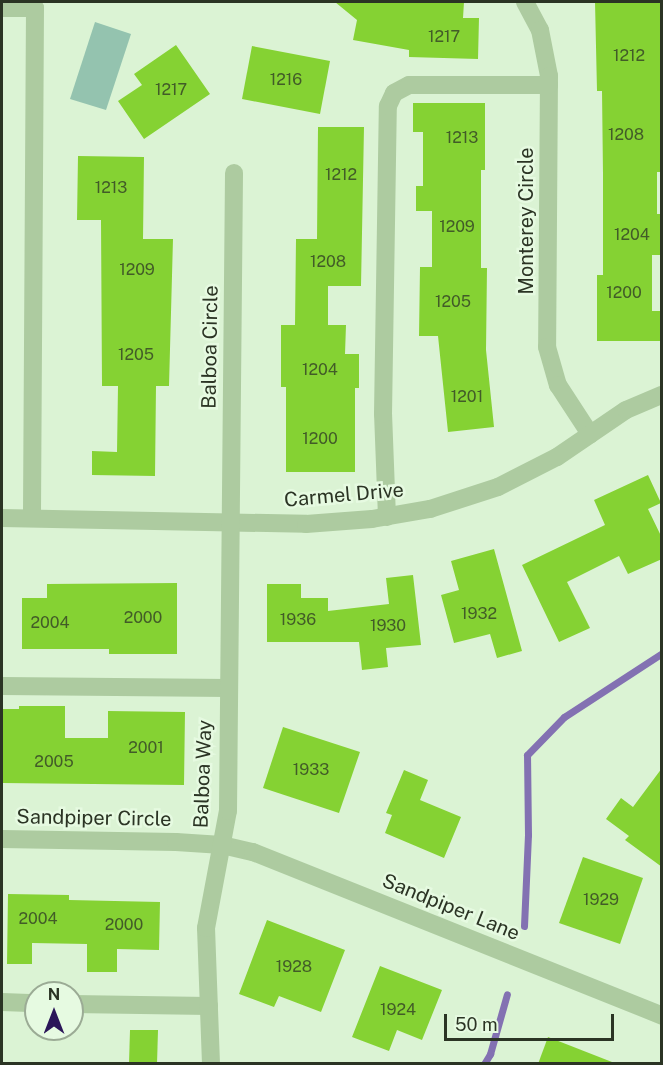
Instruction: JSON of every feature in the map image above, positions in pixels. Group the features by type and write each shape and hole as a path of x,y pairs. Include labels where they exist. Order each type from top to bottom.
{"street":[{"name":"Monterey Circle","path":"525,2 540,30 549,86 547,347 558,385 590,434"},
{"path":"2,8 35,8 32,518"},
{"path":"387,517 383,414 388,106 394,93 409,85 549,86"},
{"name":"Balboa Circle","path":"231,521 234,173"},
{"name":"Carmel Drive","path":"2,518 306,524 387,517 430,509 498,487 557,457 627,410 662,395"},
{"name":"Balboa Way","path":"211,1064 206,928 228,811 231,521"},
{"path":"2,686 229,688"},
{"name":"Sandpiper Circle","path":"2,839 222,844"},
{"name":"Sandpiper Lane","path":"222,844 253,852 660,1011"},
{"path":"2,1002 24,1003"},
{"path":"84,1004 209,1006"}],"green space":[{"path":"95,22 131,34 106,110 70,99"}],"building":[{"path":"335,2 464,2 463,18 479,18 478,59 409,57 409,50 353,40 357,20"},
{"path":"595,2 662,2 662,172 657,172 657,214 662,214 662,255 652,255 652,311 662,311 662,341 597,341 597,275 603,275 603,175 602,91 597,91"},
{"path":"176,45 210,94 144,139 118,101 142,85 134,74"},
{"path":"252,46 330,61 320,114 242,99"},
{"path":"413,103 485,103 485,170 481,170 481,268 487,268 486,350 494,427 448,432 438,336 419,336 420,267 432,267 432,211 416,211 416,186 423,186 423,132 413,132"},
{"path":"318,127 364,127 361,286 328,286 328,325 346,325 345,354 359,354 359,388 355,388 355,472 286,472 286,387 281,387 281,325 295,325 296,239 317,239"},
{"path":"78,156 144,157 143,239 173,239 169,386 156,386 155,476 92,475 92,451 117,452 118,386 102,386 101,220 77,220"},
{"path":"648,475 661,503 648,509 662,538 662,559 628,574 619,556 567,582 590,628 559,642 522,565 605,525 594,500"},
{"path":"494,549 522,651 497,658 490,634 454,643 441,595 459,590 451,561"},
{"path":"413,575 421,645 386,648 388,667 362,670 359,642 267,642 267,584 301,584 301,598 328,598 328,611 389,604 386,578"},
{"path":"177,583 177,654 109,654 109,649 22,649 22,598 47,598 47,584"},
{"path":"19,706 65,706 65,738 108,738 108,711 185,712 184,785 2,783 2,709 19,709"},
{"path":"283,727 360,752 339,813 263,788"},
{"path":"662,768 662,867 625,840 629,836 606,819 621,798 633,807"},
{"path":"404,770 428,780 420,800 461,817 444,858 385,833 392,815 386,813"},
{"path":"583,857 643,878 620,944 559,923"},
{"path":"8,894 69,895 69,900 160,902 159,950 117,949 117,972 87,972 87,944 32,943 32,964 7,964"},
{"path":"267,920 345,950 321,1012 279,996 274,1007 239,994"},
{"path":"380,966 442,990 422,1040 397,1030 389,1051 352,1037"},
{"path":"130,1030 158,1030 157,1064 129,1064"},
{"path":"548,1037 612,1062 611,1064 538,1064"}],"waterway":[{"path":"524,926 528,835 527,755 564,717 662,653"},
{"path":"484,1064 490,1054 507,994"}]}
